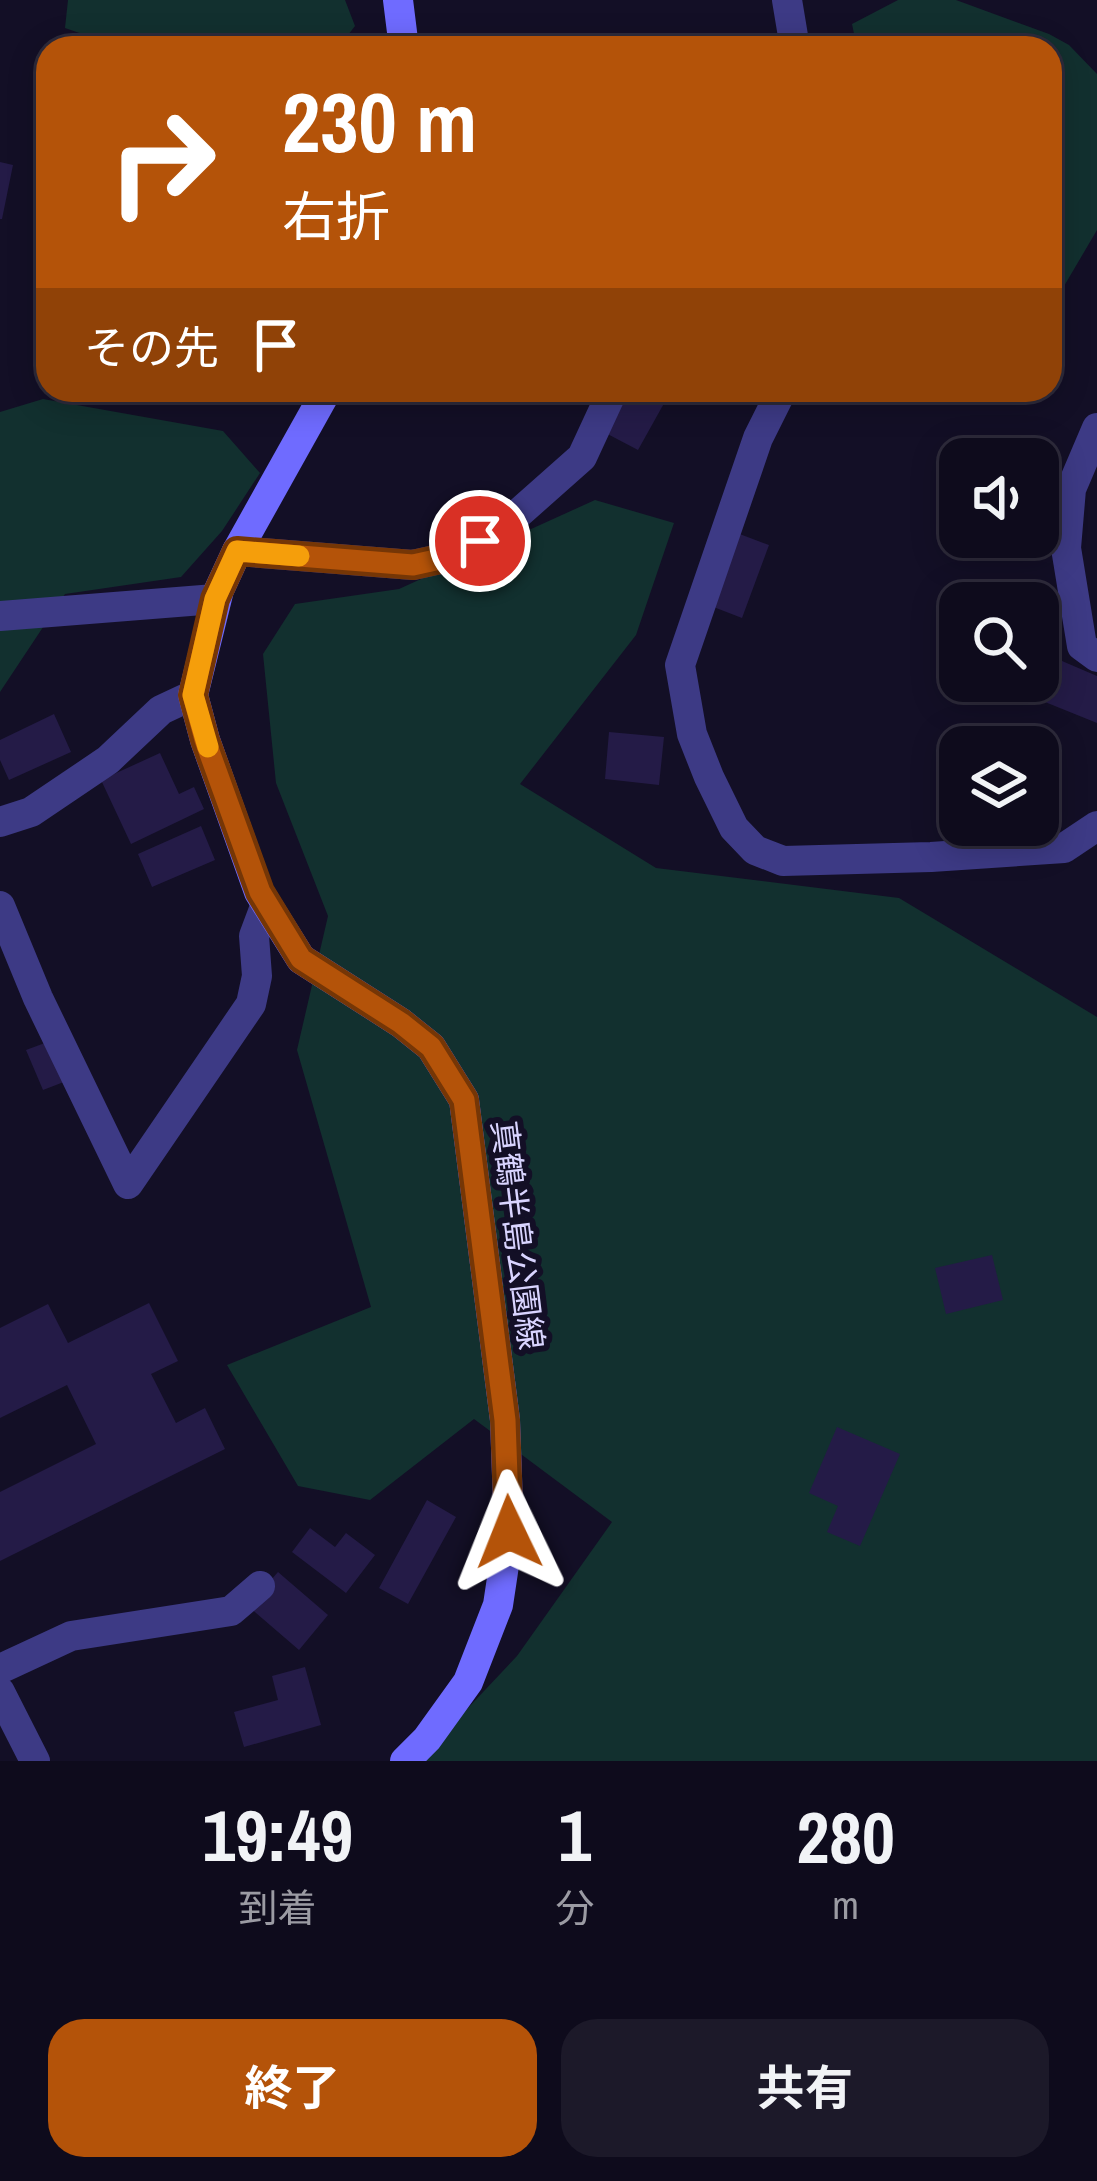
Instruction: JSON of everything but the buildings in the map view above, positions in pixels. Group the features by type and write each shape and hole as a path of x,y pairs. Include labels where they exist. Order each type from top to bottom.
{"main road":[{"path":"398,0 402,36"},
{"name":"真鶴半島公園線","path":"320,402 215,599 193,695 260,892 301,959 431,1047 464,1100 505,1420 509,1532 498,1605 469,1682 405,1761"}],"street":[{"path":"788,0 793,36"},
{"path":"237,551 413,565 458,555 515,517 582,458 608,402"},
{"path":"776,402 758,438 680,665 692,734 734,828 755,850 783,861 1064,848 1097,826"},
{"path":"1097,428 1071,489 1066,548 1085,589 1082,646 1097,657"},
{"path":"0,616 215,599"},
{"path":"0,823 31,812 108,760 161,710 193,695"},
{"path":"0,906 38,998 128,1184 251,1004 257,976 254,936 266,904"},
{"path":"0,1669 70,1636 231,1611 260,1586"},
{"path":"0,1692 35,1761"}],"green space":[{"path":"68,0 345,0 355,26 347,36 88,36 65,28"},
{"path":"898,0 956,0 1053,36 854,36 852,24"},
{"path":"1062,41 1097,74 1097,230 1062,290"},
{"path":"36,401 60,402 223,431 260,473 222,531 181,577 65,594 0,692 0,412"},
{"path":"595,500 674,523 636,635 520,784 656,868 899,898 1097,1017 1097,1761 418,1761 517,1656 612,1522 474,1419 370,1500 298,1486 227,1365 371,1307 297,1050 328,916 276,783 263,654 295,604 399,589"}],"slow traffic":[{"path":"208,747 193,695 215,599 237,551 299,556"}],"route":[{"path":"480,541 458,555 413,565 237,551 215,599 193,695 260,892 301,959 431,1047 464,1100 505,1420 509,1532"}]}
